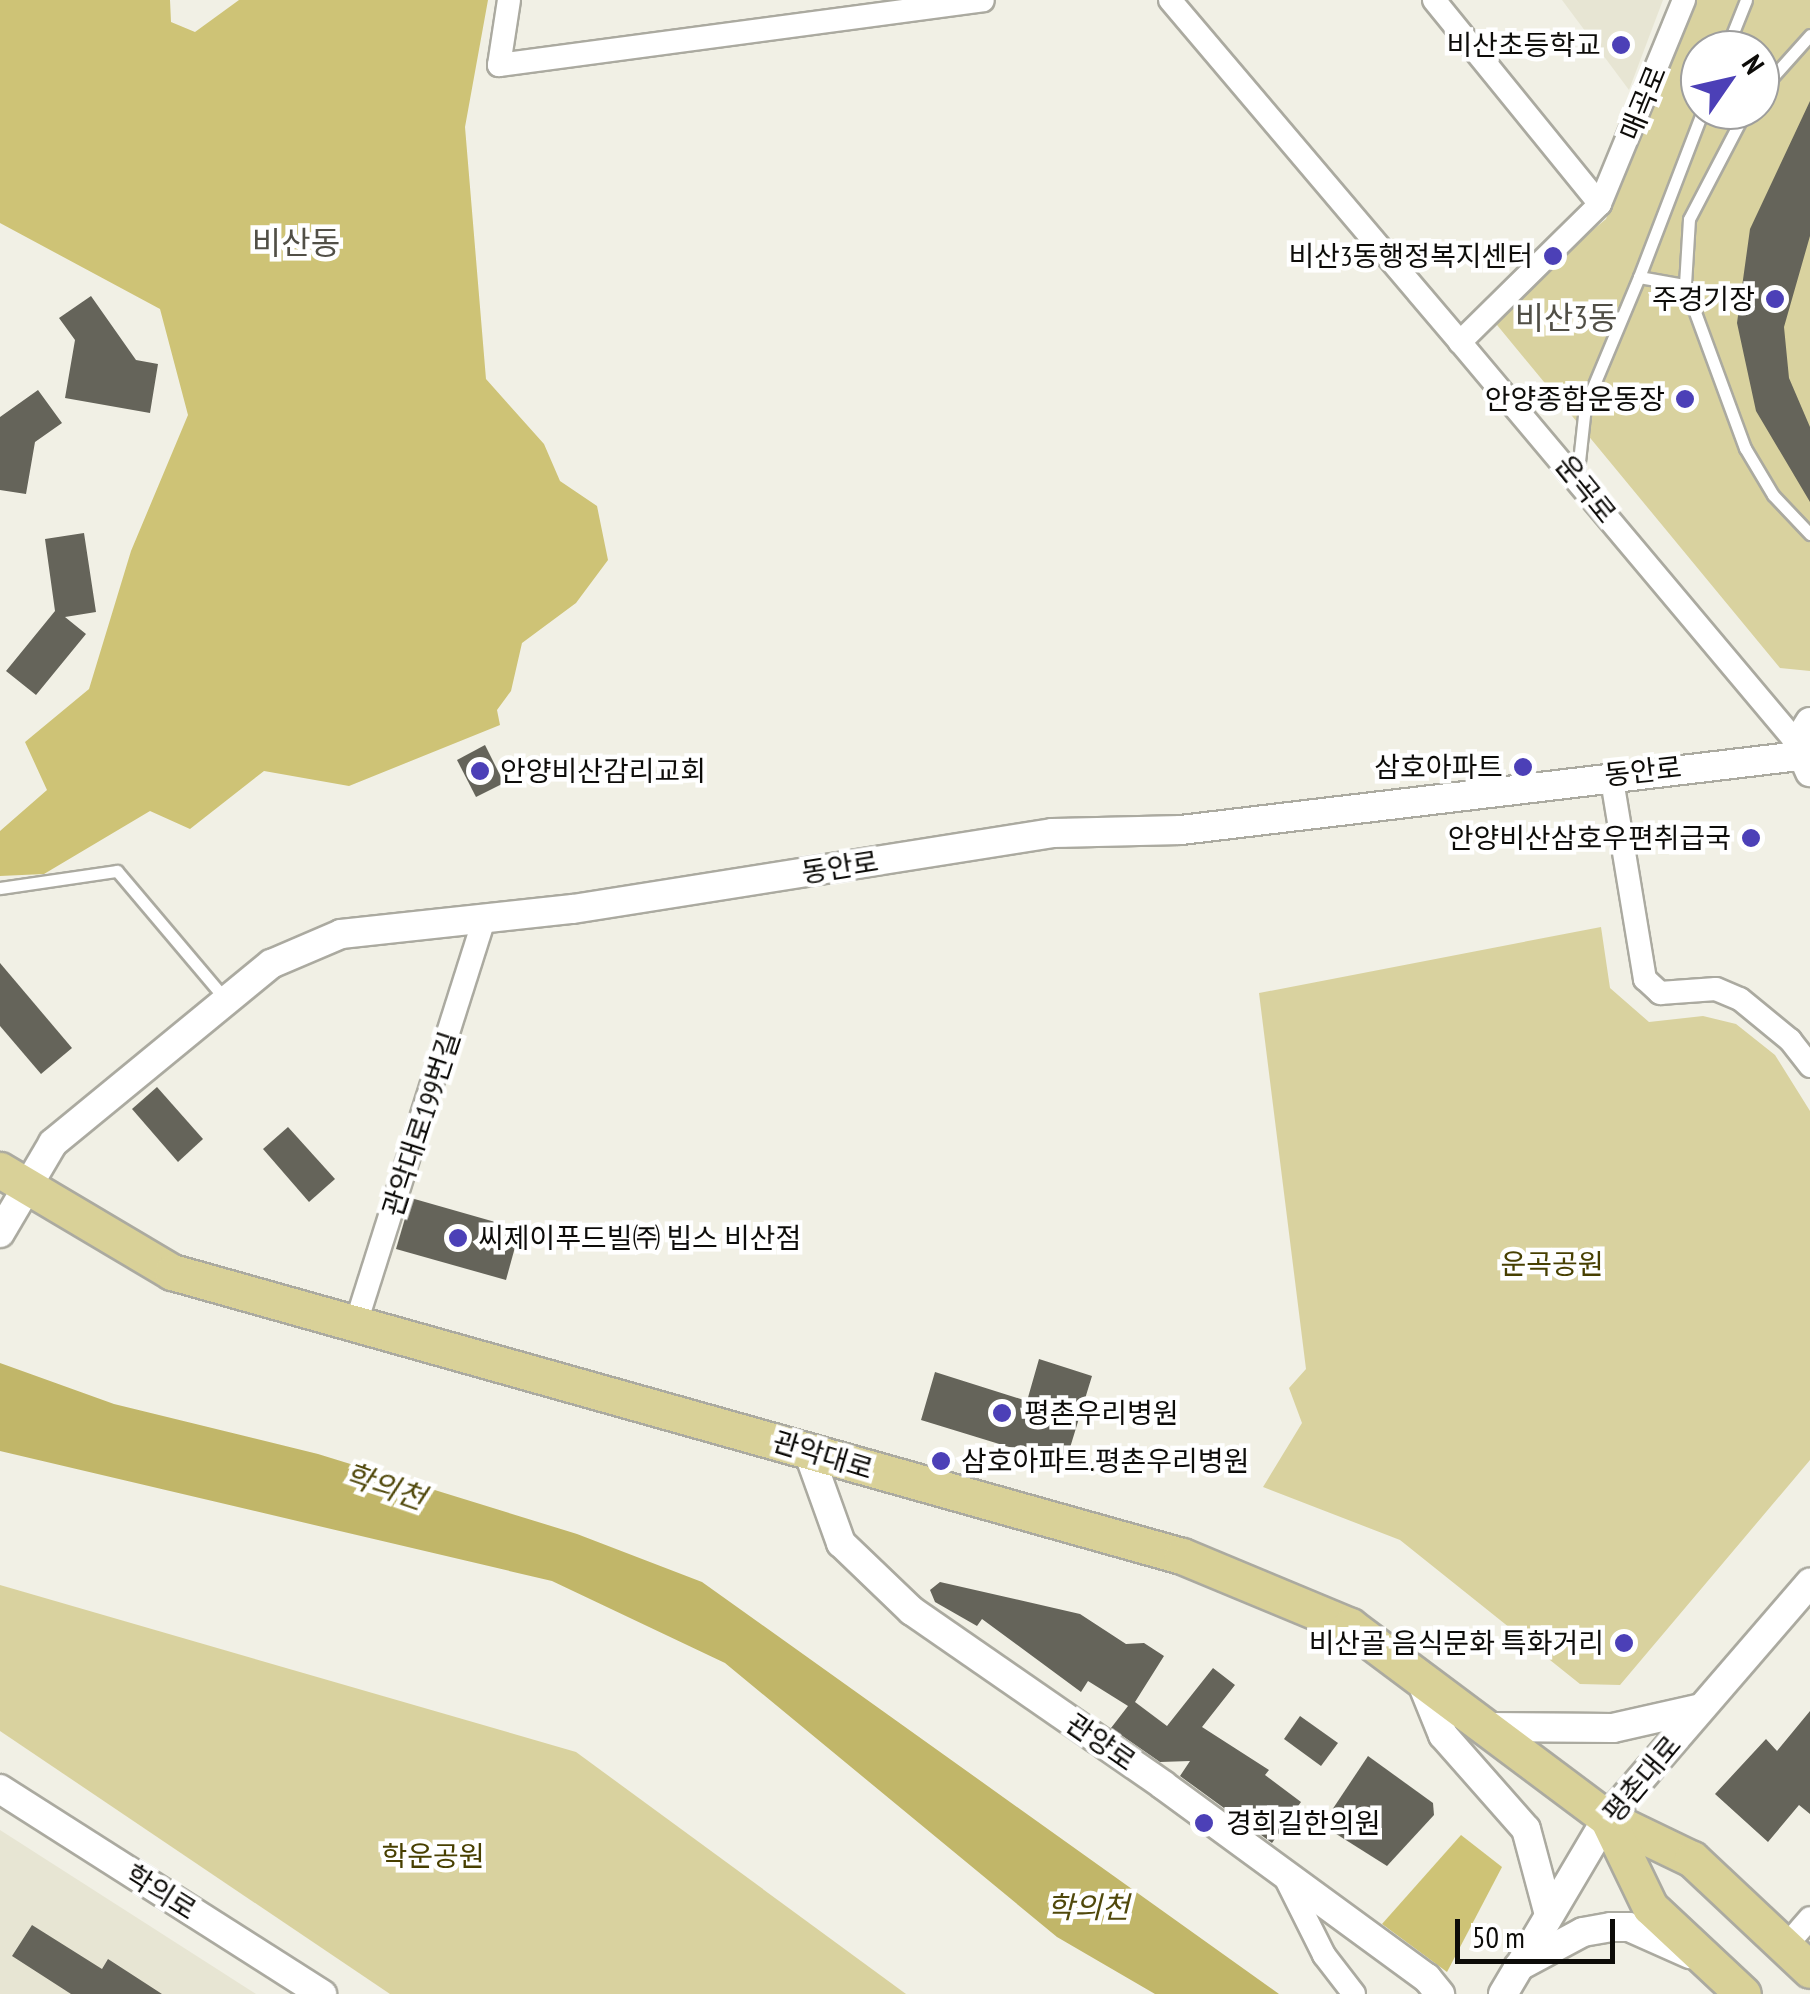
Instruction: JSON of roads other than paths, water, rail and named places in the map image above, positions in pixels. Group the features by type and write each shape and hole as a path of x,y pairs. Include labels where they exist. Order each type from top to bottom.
{"main road":[{"name":"관악대로","path":"12,1178 172,1272 808,1454 1182,1556 1350,1626 1607,1818 1692,1859 1798,1959"},
{"name":"관악대로","path":"1607,1818 1650,1908 1743,1994"}],"street":[{"path":"510,0 499,65 982,0"},
{"name":"운곡로","path":"1170,0 1804,748"},
{"path":"1434,0 1600,204 1460,342"},
{"name":"매곡로","path":"1600,204 1684,0"},
{"name":"동안로","path":"0,1233 12,1178 271,964 340,934 484,920 1052,833 1180,830 1804,748"},
{"path":"1611,774 1645,978 1660,994 1716,989 1740,999 1790,1040 1810,1066"},
{"name":"관악대로199번길","path":"354,1326 484,920"},
{"name":"관양로","path":"808,1454 841,1543 912,1611 1283,1873 1440,1994"},
{"name":"평촌대로","path":"1503,1994 1607,1818 1810,1583"},
{"path":"1419,1676 1443,1736 1526,1828 1549,1914"},
{"path":"1488,1727 1612,1728 1702,1708"},
{"name":"학의로","path":"0,1789 322,1994"},
{"path":"1283,1873 1324,1955 1354,1994"},
{"path":"1798,1959 1810,1918"},
{"path":"1517,1968 1573,1936 1611,1927 1658,1938 1712,1965"}],"lane":[{"path":"1734,30 1746,0"},
{"path":"1780,68 1810,34"},
{"path":"1578,480 1585,406 1695,130"},
{"path":"1736,130 1689,219 1685,285 1745,448 1773,494 1810,534"},
{"path":"1639,277 1685,285"},
{"path":"0,888 116,871 226,1000"}],"water":[{"name":"학의천","path":"0,1363 114,1404 318,1454 577,1534 702,1582 1279,1994 1155,1994 1057,1937 725,1663 552,1581 0,1451"}],"place":[{"name":"비산초등학교","path":"1621,45"},
{"name":"비산3동행정복지센터","path":"1553,256"},
{"name":"주경기장","path":"1775,299"},
{"name":"안양종합운동장","path":"1685,399"},
{"name":"삼호아파트","path":"1523,767"},
{"name":"안양비산감리교회","path":"480,771"},
{"name":"안양비산삼호우편취급국","path":"1751,838"},
{"name":"씨제이푸드빌㈜ 빕스 비산점","path":"458,1238"},
{"name":"평촌우리병원","path":"1002,1413"},
{"name":"삼호아파트.평촌우리병원","path":"941,1461"},
{"name":"비산골 음식문화 특화거리","path":"1624,1643"},
{"name":"경희길한의원","path":"1204,1823"}],"district":[{"name":"비산동","path":"296,242"},
{"name":"비산3동","path":"1566,317"}],"park label":[{"name":"운곡공원","path":"1552,1264"},
{"name":"학운공원","path":"433,1856"}]}
